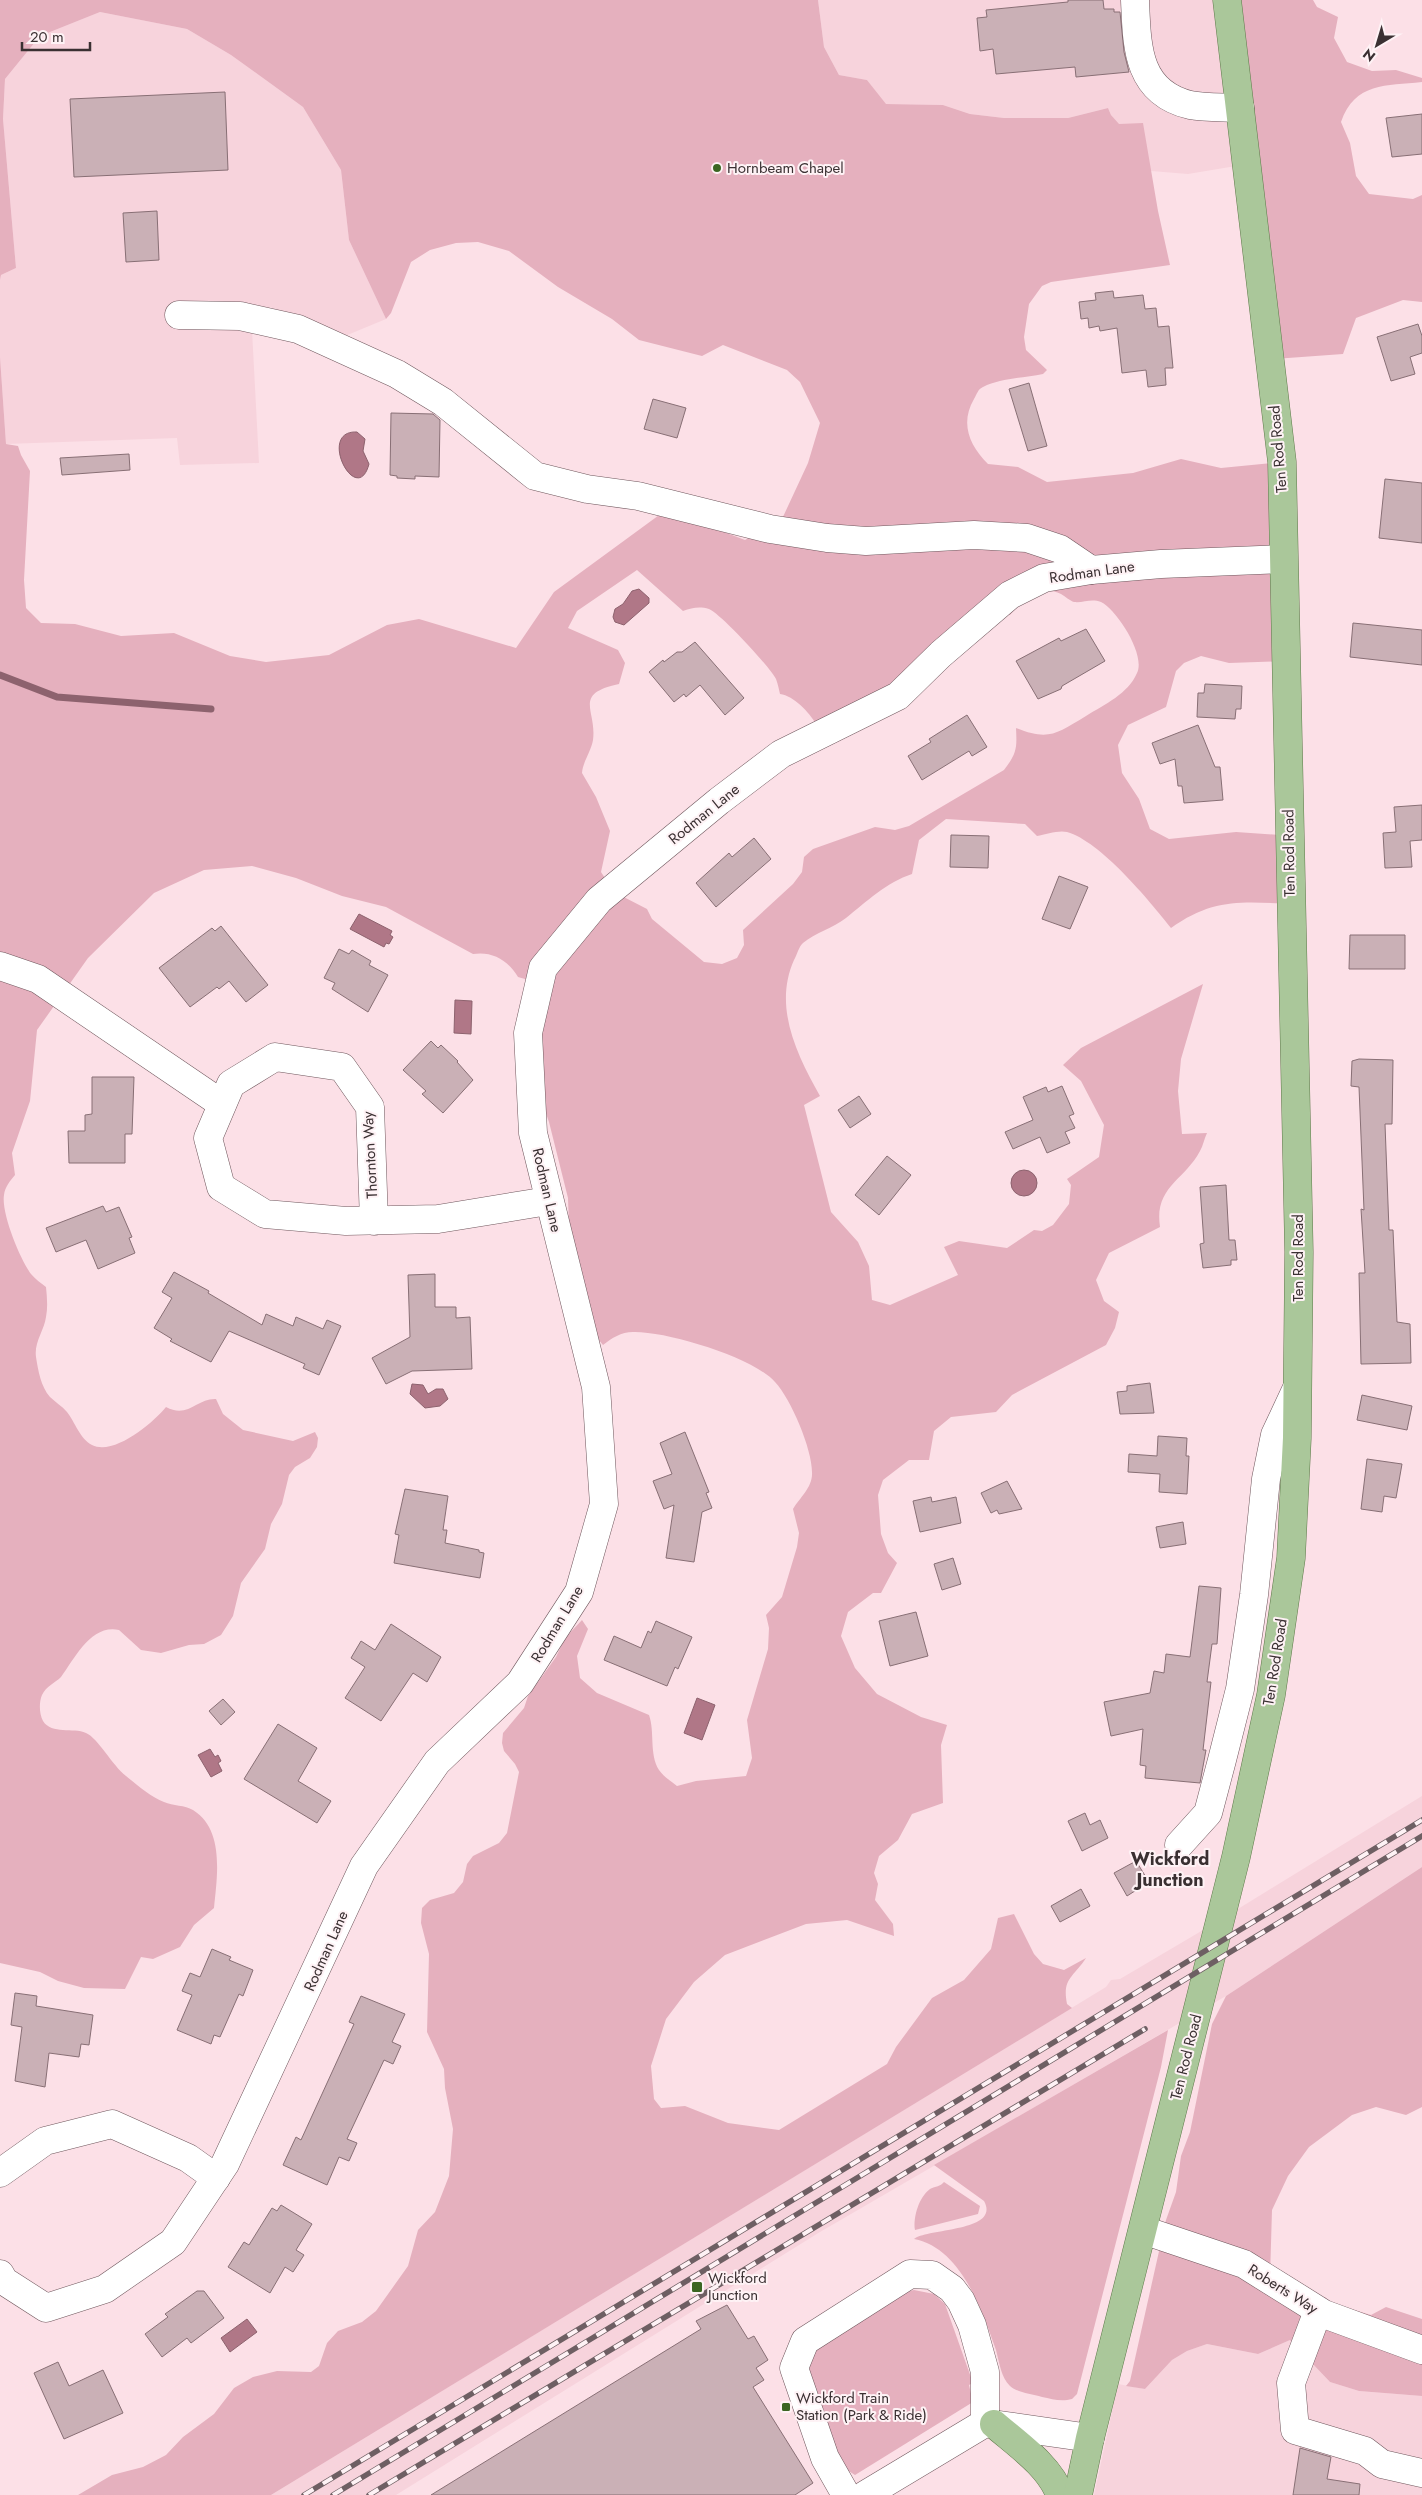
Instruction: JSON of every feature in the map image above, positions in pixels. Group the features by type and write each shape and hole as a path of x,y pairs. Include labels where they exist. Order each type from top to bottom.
{"main road":[{"name":"Ten Rod Road","path":"1078,2495 1090,2438 1236,1857 1271,1695 1291,1558 1297,1388 1299,1252 1282,462 1227,0"},
{"path":"990,2423 1035,2460 1056,2483 1060,2495"}],"street":[{"path":"1135,0 1136,40 1144,72 1163,93 1190,105 1240,108"},
{"path":"179,316 240,316 298,329 343,349 397,374 444,402 535,476 587,489 638,496 770,529 828,538 866,541 974,535 1027,538 1060,549 1091,570"},
{"name":"Rodman Lane","path":"0,2274 4,2281 46,2308 105,2289 172,2242 226,2164 364,1866 437,1762 520,1683 580,1592 604,1504 596,1387 533,1134 528,1033 543,968 599,900 719,801 781,754 898,696 941,654 1010,595 1044,578 1091,570 1161,564 1283,559"},
{"path":"0,966 38,979 222,1104"},
{"name":"Thornton Way","path":"374,1221 370,1108 342,1067 275,1057 231,1084 208,1138 221,1187 265,1214 346,1221 374,1221 438,1219 548,1200"},
{"path":"1179,1845 1208,1813 1222,1760 1240,1689 1255,1590 1266,1479 1275,1435 1297,1388"},
{"path":"0,2173 45,2141 112,2124 188,2158 216,2178"},
{"name":"Roberts Way","path":"1143,2230 1244,2264 1318,2311 1422,2350"},
{"path":"846,2495 825,2458 794,2368 805,2341 910,2274 932,2275 952,2289 961,2301 972,2325 985,2372 990,2423"},
{"path":"1318,2311 1291,2383 1295,2430 1366,2451 1382,2464 1422,2473"},
{"path":"865,2495 990,2423 1090,2438"}],"shaded area":[{"path":"0,0 818,0 824,47 839,75 867,80 886,104 943,105 970,114 1004,118 1068,118 1108,108 1119,124 1143,123 1158,211 1170,265 1051,282 1042,286 1029,304 1024,337 1026,350 1047,370 1043,374 1005,380 983,387 978,392 970,408 967,425 969,433 976,449 988,464 1018,467 1047,482 1133,473 1181,459 1221,468 1283,462 1289,661 1229,663 1201,656 1184,663 1176,671 1166,707 1128,725 1118,745 1122,773 1139,799 1150,829 1169,839 1236,832 1294,836 1294,904 1244,903 1216,906 1201,911 1171,928 1124,873 1094,847 1080,838 1067,832 1052,832 1037,836 1025,824 946,819 919,840 912,874 885,887 841,922 808,939 800,946 794,960 788,978 786,995 790,1030 803,1064 820,1096 804,1105 831,1212 858,1242 869,1266 872,1300 890,1305 958,1275 944,1247 959,1241 1007,1248 1034,1230 1042,1231 1053,1225 1069,1204 1071,1185 1067,1179 1099,1157 1104,1125 1081,1081 1063,1065 1081,1048 1203,984 1181,1059 1178,1091 1182,1134 1207,1133 1201,1149 1193,1161 1172,1185 1161,1202 1159,1213 1160,1227 1109,1253 1096,1280 1104,1301 1119,1312 1115,1328 1106,1345 1012,1395 996,1412 951,1417 934,1431 929,1460 909,1460 883,1480 878,1495 881,1534 888,1553 897,1563 881,1593 873,1593 848,1612 841,1636 855,1668 877,1694 921,1717 947,1725 941,1745 943,1803 912,1814 898,1840 879,1856 874,1873 878,1884 875,1900 893,1924 894,1936 847,1920 806,1924 725,1955 694,1982 666,2019 651,2066 654,2099 661,2108 685,2106 728,2123 779,2130 887,2064 896,2047 932,1998 964,1980 991,1949 998,1918 1014,1914 1034,1954 1043,1964 1064,1970 1086,1958 1067,1983 1067,2004 1072,2008 271,2495 78,2495 112,2475 143,2467 166,2455 183,2437 214,2414 234,2388 253,2377 277,2371 311,2372 319,2366 327,2343 338,2331 362,2322 376,2311 408,2266 418,2230 435,2212 449,2176 453,2129 445,2088 444,2069 427,2032 429,1954 421,1923 422,1908 430,1900 454,1893 463,1882 467,1864 473,1856 499,1843 507,1833 519,1772 504,1751 502,1743 503,1733 524,1708 528,1696 556,1657 565,1638 582,1620 588,1629 577,1656 580,1678 597,1693 649,1715 654,1757 659,1770 663,1774 677,1786 696,1781 746,1776 752,1758 747,1720 768,1649 769,1628 766,1615 782,1597 797,1547 799,1533 793,1509 806,1492 812,1477 811,1462 805,1438 788,1400 775,1382 764,1373 729,1355 708,1347 666,1336 629,1332 617,1336 603,1345 594,1334 569,1227 568,1198 549,1122 537,1088 539,983 518,977 504,961 493,955 473,954 386,907 342,896 296,878 252,866 204,870 154,893 88,958 37,1030 30,1101 12,1153 15,1175 5,1189 4,1203 8,1224 22,1258 31,1274 46,1287 47,1313 36,1352 40,1378 50,1397 67,1412 81,1435 92,1445 101,1447 111,1446 122,1442 143,1429 166,1407 180,1411 216,1399 223,1414 243,1430 293,1441 315,1432 318,1438 317,1447 310,1458 295,1467 289,1475 282,1504 271,1524 265,1549 241,1583 233,1616 221,1635 204,1644 189,1645 161,1653 141,1650 119,1630 100,1632 85,1644 61,1677 46,1689 41,1698 41,1715 47,1725 57,1729 81,1731 91,1736 121,1771 144,1790 164,1802 190,1808 203,1819 210,1829 217,1855 214,1908 194,1925 180,1947 153,1959 141,1957 125,1989 84,1988 58,1981 40,1972 0,1963 0,357 6,444 18,446 30,471 24,580 26,608 41,623 75,624 121,636 174,633 230,656 266,662 329,655 387,625 419,619 516,648 554,592 666,510 745,540 782,519 808,463 820,423 800,382 787,370 723,345 702,356 639,340 612,319 558,287 509,251 478,242 456,243 430,250 411,262 391,313 386,319 349,240 341,170 303,107 231,55 187,29 100,12 40,36 5,79 3,119 16,268 1,275 0,280","holes":["637,570 683,611 702,608 709,609 715,613 745,641 765,664 776,679 780,694 791,698 801,705 816,724 900,683 1001,613 1010,615 1026,599 1039,592 1053,591 1074,602 1097,601 1108,607 1122,623 1134,645 1139,665 1133,680 1122,693 1067,727 1045,735 1016,728 1015,750 1012,759 1004,770 909,826 895,830 875,827 813,849 804,857 802,872 793,884 743,930 744,945 737,958 722,964 704,962 652,919 647,909 614,892 601,872 610,831 596,797 582,773 593,740 591,698 605,688 619,684 625,663 618,650 568,628 577,611"]},
{"path":"818,0 1234,0 1248,164 1188,174 1151,171 1108,108 1068,118 1004,118 970,114 943,105 885,104 867,80 839,75 824,47"},
{"path":"1234,0 1313,0 1317,7 1338,17 1334,38 1347,62 1372,71 1396,70 1422,78 1422,82 1373,88 1363,93 1354,99 1341,122 1350,143 1356,176 1369,194 1413,199 1422,195 1422,302 1403,300 1356,318 1343,354 1274,359"},
{"path":"100,12 187,29 231,55 303,107 341,170 349,240 386,319 345,336 270,307 252,330 259,463 180,465 177,438 6,444 0,357 0,280 1,275 16,268 3,119 5,79 40,36"},
{"path":"357,432 365,439 363,451 369,464 363,475 356,478 349,473 343,464 340,442 345,435"},
{"path":"639,589 649,598 649,603 624,625 615,622 613,617 615,609 623,604 632,591"},
{"path":"359,914 392,931 390,935 393,937 389,944 386,943 384,947 350,929"},
{"path":"455,1000 472,1001 471,1034 454,1033"},
{"path":"1024,1170 1033,1174 1037,1183 1033,1192 1024,1196 1015,1192 1011,1183 1015,1174"},
{"path":"412,1384 423,1385 428,1394 436,1389 443,1389 448,1399 440,1406 425,1408 410,1394"},
{"path":"697,1698 715,1705 702,1740 684,1733"},
{"path":"210,1749 215,1757 218,1755 221,1761 218,1763 222,1771 211,1777 198,1755"},
{"path":"1422,1796 1422,1867 1226,1996 820,2232 396,2495 271,2495 1106,1987 1111,1980 1120,1979 1220,1920"},
{"path":"1422,1867 1422,2107 1406,2115 1376,2107 1352,2115 1309,2147 1288,2176 1272,2210 1270,2277 1302,2300 1325,2297 1331,2303 1371,2315 1386,2307 1422,2319 1422,2396 1359,2391 1330,2382 1290,2340 1258,2354 1207,2344 1187,2351 1172,2360 1145,2389 1126,2386 1130,2381 1166,2220 1176,2192 1181,2156 1190,2132 1212,2024 1226,1996"},
{"path":"1168,2030 1161,2067 1077,2394 1072,2399 1060,2400 1017,2390 1004,2379 984,2317 967,2283 957,2268 945,2255 930,2245 914,2239 921,2235 973,2224 982,2218 986,2211 984,2201 934,2165"},
{"path":"944,2182 980,2206 978,2214 915,2230 916,2213 923,2197 930,2189"},
{"path":"914,2290 934,2294 945,2304 973,2383 969,2385 973,2402 855,2475 843,2466 825,2427 810,2377 809,2363 811,2353 905,2292"},
{"path":"247,2319 257,2332 230,2352 221,2338"},
{"path":"1290,2340 1330,2382 1359,2391 1422,2396 1422,2495 1094,2495 1118,2384 1145,2389 1172,2360 1187,2351 1207,2344 1258,2354"}],"building":[{"path":"1068,0 1103,0 1104,9 1114,9 1114,12 1120,12 1124,52 1129,72 1076,77 1075,67 996,74 993,49 980,51 977,18 987,17 986,10 1068,2"},
{"path":"225,92 228,170 74,177 70,99"},
{"path":"1422,114 1422,154 1392,157 1386,118"},
{"path":"157,211 159,260 126,262 123,213"},
{"path":"1113,291 1114,298 1143,295 1145,309 1156,308 1158,327 1169,326 1173,368 1165,368 1166,385 1148,387 1146,370 1122,373 1117,328 1100,331 1099,326 1089,328 1088,318 1081,319 1079,302 1096,300 1095,293"},
{"path":"1418,324 1422,336 1422,353 1410,357 1415,374 1391,381 1377,337"},
{"path":"1029,383 1047,446 1028,451 1009,389"},
{"path":"653,399 686,408 677,438 644,429"},
{"path":"391,413 433,414 440,420 439,477 415,476 415,479 397,478 397,476 390,475"},
{"path":"129,454 130,470 62,475 60,458"},
{"path":"1385,479 1422,483 1422,543 1379,538"},
{"path":"1353,623 1422,630 1422,665 1350,657"},
{"path":"1086,629 1105,661 1062,686 1061,689 1038,699 1016,661 1059,638 1061,641"},
{"path":"695,642 744,698 725,715 700,685 686,697 684,694 674,702 649,672 663,660 664,662 677,652 682,652"},
{"path":"1205,684 1242,686 1241,709 1236,709 1235,719 1197,717 1198,693 1204,693"},
{"path":"967,715 987,747 972,756 969,751 922,780 908,756 931,742 929,739"},
{"path":"1198,725 1215,767 1220,767 1223,800 1184,803 1182,786 1178,786 1175,759 1160,764 1152,743"},
{"path":"1422,805 1422,840 1410,841 1412,867 1385,868 1383,833 1396,832 1394,807"},
{"path":"951,835 989,836 988,868 950,867"},
{"path":"754,838 771,859 716,907 696,883 729,853 732,857"},
{"path":"1059,876 1088,887 1070,929 1042,919"},
{"path":"221,926 268,985 246,1002 229,981 219,989 217,987 190,1007 159,968 212,928 215,931"},
{"path":"1350,935 1405,935 1405,969 1349,969"},
{"path":"339,949 349,954 352,950 371,961 369,965 388,975 368,1012 332,989 335,983 324,978"},
{"path":"431,1041 438,1048 441,1045 458,1061 473,1080 443,1113 422,1094 426,1091 403,1070"},
{"path":"1359,1059 1393,1060 1392,1124 1385,1124 1389,1230 1393,1230 1397,1322 1410,1324 1411,1363 1361,1364 1359,1273 1365,1273 1361,1209 1364,1210 1359,1087 1351,1086 1352,1061"},
{"path":"92,1077 134,1077 132,1134 125,1134 125,1163 69,1163 68,1131 85,1131 85,1115 92,1114"},
{"path":"1062,1086 1074,1114 1069,1116 1075,1128 1065,1132 1070,1143 1047,1153 1040,1137 1013,1149 1005,1132 1033,1120 1023,1097 1046,1087 1048,1092"},
{"path":"859,1096 871,1114 850,1128 838,1110"},
{"path":"887,1156 911,1175 879,1215 855,1195"},
{"path":"1226,1185 1229,1240 1235,1240 1237,1260 1231,1260 1231,1265 1203,1268 1200,1244 1204,1243 1200,1187"},
{"path":"103,1206 106,1212 119,1207 132,1237 129,1238 135,1253 98,1269 86,1240 56,1252 46,1228"},
{"path":"174,1272 209,1291 208,1293 262,1325 266,1314 293,1326 296,1317 323,1329 327,1320 341,1326 319,1375 303,1368 305,1364 229,1331 211,1362 170,1341 172,1339 154,1328 172,1298 162,1292"},
{"path":"435,1274 435,1307 456,1307 456,1318 470,1317 472,1369 412,1371 386,1384 372,1358 410,1337 408,1275"},
{"path":"1150,1383 1154,1413 1120,1414 1117,1392 1127,1391 1127,1386"},
{"path":"1362,1395 1412,1406 1407,1430 1357,1420"},
{"path":"685,1432 709,1492 706,1493 712,1508 702,1512 694,1562 666,1558 674,1505 664,1509 653,1481 672,1474 660,1443"},
{"path":"1158,1436 1187,1438 1186,1456 1189,1456 1187,1494 1159,1492 1160,1474 1128,1472 1129,1454 1157,1456"},
{"path":"1367,1459 1402,1464 1396,1498 1384,1496 1382,1512 1361,1509"},
{"path":"1007,1481 1022,1509 999,1514 997,1510 991,1513 981,1493"},
{"path":"405,1489 448,1496 443,1530 447,1530 445,1543 479,1550 479,1552 484,1553 480,1578 394,1563 399,1535 395,1534"},
{"path":"931,1497 932,1502 956,1497 961,1523 920,1532 913,1501"},
{"path":"1183,1522 1186,1544 1160,1548 1156,1527"},
{"path":"953,1558 961,1584 942,1590 934,1564"},
{"path":"1199,1586 1221,1588 1217,1644 1212,1644 1207,1682 1211,1682 1203,1750 1206,1750 1200,1783 1145,1778 1146,1766 1140,1765 1143,1729 1111,1736 1104,1702 1150,1693 1154,1671 1164,1673 1166,1654 1190,1657"},
{"path":"916,1612 928,1656 890,1666 879,1621"},
{"path":"656,1621 692,1637 678,1669 675,1667 667,1686 604,1660 614,1636 641,1648 648,1631 651,1633"},
{"path":"391,1624 441,1657 427,1682 413,1673 381,1721 345,1698 365,1667 351,1658 361,1641 375,1650"},
{"path":"223,1699 235,1712 221,1725 209,1711"},
{"path":"278,1724 317,1748 298,1781 331,1801 317,1823 244,1779"},
{"path":"1085,1813 1090,1825 1100,1820 1108,1838 1082,1851 1068,1821"},
{"path":"1136,1861 1149,1882 1127,1896 1114,1873"},
{"path":"1081,1889 1090,1906 1060,1922 1051,1906"},
{"path":"212,1949 231,1957 229,1960 253,1970 243,1996 239,1994 220,2037 214,2035 211,2044 177,2030 192,1995 182,1991 190,1973 200,1977"},
{"path":"15,1993 37,1996 36,2006 93,2015 89,2045 81,2044 79,2057 49,2053 45,2087 15,2081 22,2027 11,2025"},
{"path":"361,1996 405,2014 392,2042 401,2046 393,2064 384,2060 347,2139 357,2143 349,2161 339,2157 327,2185 283,2165 296,2137 301,2140 354,2024 349,2022"},
{"path":"281,2205 312,2224 296,2250 304,2255 293,2272 285,2267 270,2293 228,2267 244,2242 249,2245 272,2208 277,2211"},
{"path":"197,2291 204,2291 224,2318 191,2343 187,2338 162,2357 145,2334 168,2317 165,2314"},
{"name":"Wickford Junction","path":"727,2305 748,2339 754,2336 768,2360 756,2368 764,2380 753,2387 813,2483 795,2495 431,2495 701,2329 696,2321"},
{"path":"58,2362 69,2386 103,2370 123,2413 64,2439 34,2373"},
{"path":"1300,2448 1331,2457 1327,2479 1360,2484 1359,2495 1293,2495"}],"waterway":[{"path":"0,675 57,697 211,709"}],"railway":[{"path":"304,2495 1422,1820"},
{"path":"333,2495 1422,1836"},
{"path":"369,2495 1145,2029"}],"place":[{"name":"Hornbeam Chapel","path":"717,168"},
{"name":"Wickford Junction","path":"697,2287"},
{"name":"Wickford Train Station (Park & Ride)","path":"786,2407"}],"district":[{"name":"Wickford Junction","path":"1170,1869"}]}
